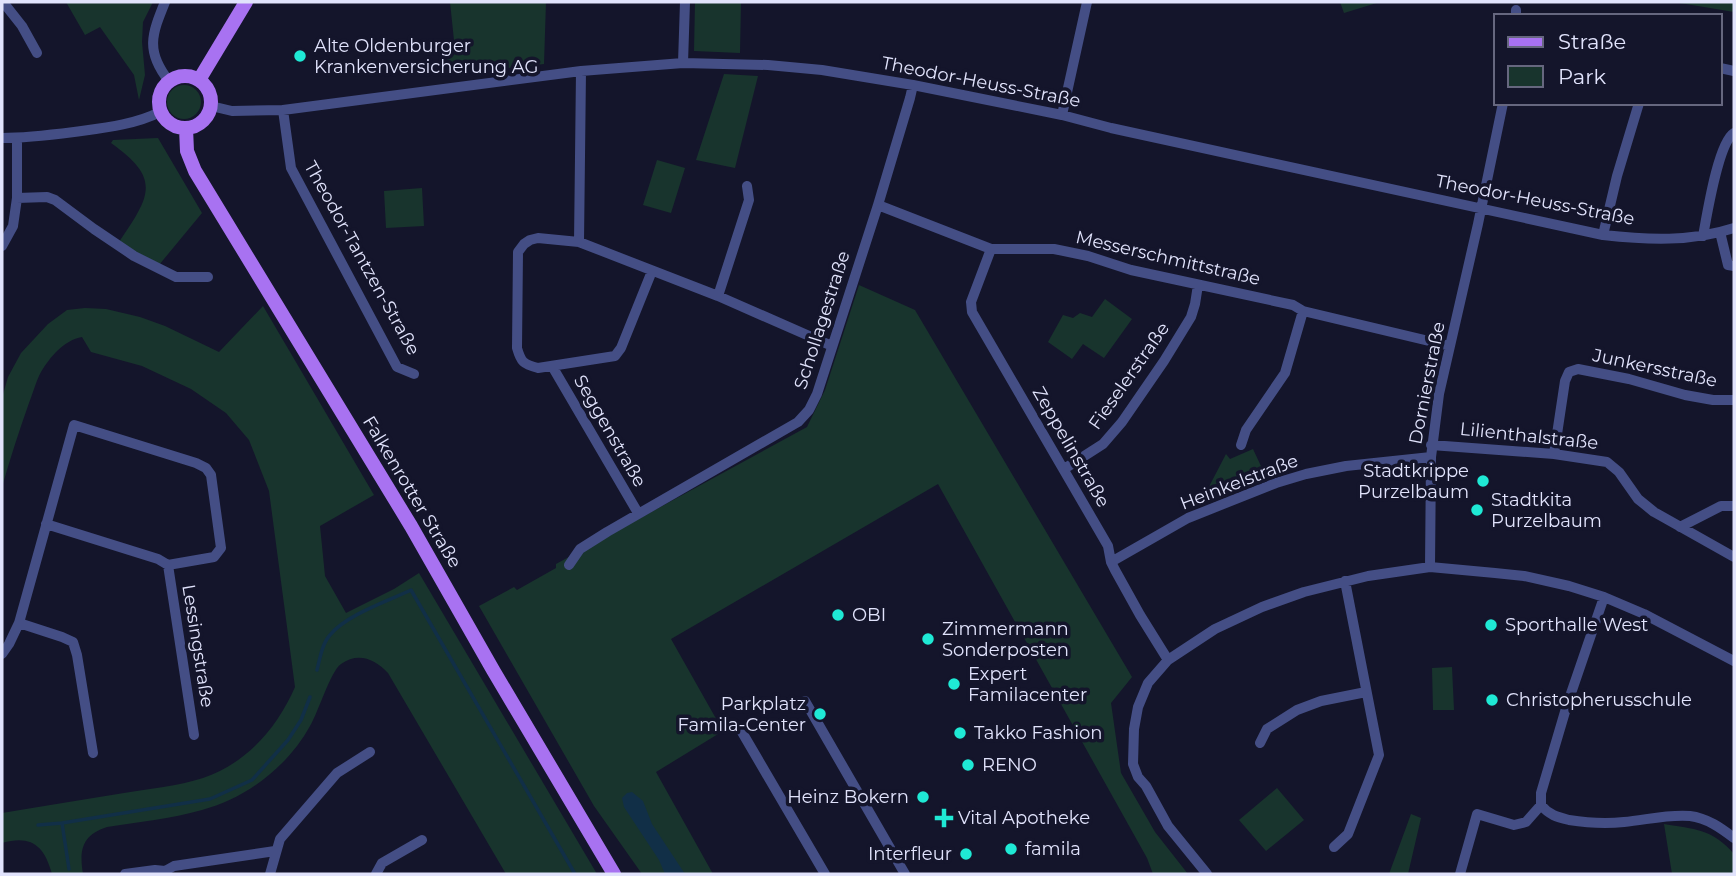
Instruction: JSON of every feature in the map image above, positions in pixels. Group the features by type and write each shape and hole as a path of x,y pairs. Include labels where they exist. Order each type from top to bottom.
{"main road":[{"path":"199,80 246,2"},
{"path":"177,76 199,80 209,91 211,106 208,114 195,126 186,128 171,125 160,112 159,94 162,89 177,76"},
{"name":"Falkenrotter Straße","path":"186,128 187,151 195,171 411,526 614,874"}],"street":[{"path":"3,2 22,26 37,53"},
{"path":"164,2 153,32 155,59 169,81"},
{"path":"683,63 685,2"},
{"path":"1062,115 1087,2"},
{"name":"Theodor-Heuss-Straße","path":"211,106 232,111 283,110 580,71 683,63 768,65 822,70 913,85 1062,115 1603,235 1660,240 1703,236 1734,228"},
{"path":"579,242 580,71"},
{"name":"Schollagestraße","path":"569,565 580,549 798,422 809,410 817,394 878,205 913,85"},
{"name":"Dornierstraße","path":"1430,567 1431,451 1439,394 1503,105"},
{"path":"1603,235 1638,105"},
{"name":"Theodor-Tantzen-Straße","path":"283,110 291,168 397,367 414,374"},
{"path":"2,138 105,128 148,118 160,112"},
{"path":"1703,236 1722,152 1729,136 1734,133"},
{"path":"2,246 13,226 17,198 17,138"},
{"path":"1722,152 1734,149"},
{"path":"718,296 749,200 747,186"},
{"path":"17,198 47,197 55,200 134,256 176,277 208,277"},
{"name":"Messerschmittstraße","path":"878,205 991,249 1054,249 1131,270 1293,305 1303,311 1450,346"},
{"path":"1720,232 1728,265 1734,266"},
{"path":"652,271 621,348 615,356 538,368 526,365 520,359 517,348 518,252 524,244 538,237 579,242 718,296 832,345"},
{"name":"Zeppelinstraße","path":"991,249 971,302 972,312 1065,469 1108,546 1111,562 1168,660"},
{"name":"Fieselerstraße","path":"1065,469 1103,444 1128,414 1191,317 1198,285"},
{"path":"1241,445 1246,430 1285,373 1303,311"},
{"name":"Seggenstraße","path":"552,366 638,513"},
{"name":"Junkersstraße","path":"1554,454 1565,381 1569,372 1578,369 1629,379 1685,396 1734,400"},
{"path":"2,654 19,623 74,425 196,463 206,468 211,475 221,548 214,557 168,565"},
{"name":"Lilienthalstraße","path":"1431,451 1554,454 1607,462 1619,471 1638,499 1654,512 1734,557"},
{"name":"Heinkelstraße","path":"1111,562 1188,518 1276,483 1307,474 1431,451"},
{"path":"1680,527 1721,506 1734,506"},
{"name":"Lessingstraße","path":"46,524 158,559 168,565 194,735"},
{"path":"1207,874 1168,826 1146,786 1138,778 1133,764 1138,707 1148,683 1168,660 1215,629 1262,607 1345,581 1430,567 1524,576 1605,597 1644,614 1734,661"},
{"path":"1334,847 1348,834 1379,755 1345,581"},
{"path":"1605,597 1567,705 1541,793 1541,805 1554,817 1591,824 1692,816 1708,821 1734,838"},
{"path":"19,623 73,642 93,753"},
{"path":"1259,743 1267,729 1297,710 1321,701 1366,692"},
{"path":"805,701 905,874"},
{"path":"739,727 825,874"},
{"path":"270,874 280,839 337,774 370,751"},
{"path":"1460,874 1478,814 1514,825 1526,822 1541,805"},
{"path":"376,874 382,863 422,840"},
{"path":"125,874 155,870 164,873 174,866 275,851"}],"green space":[{"path":"66,2 153,2 143,22 145,75 139,100 134,75 100,27 85,35"},
{"path":"450,2 546,2 544,64 447,75 445,51 455,50"},
{"path":"695,2 741,2 740,53 694,51"},
{"path":"1340,2 1380,2 1344,13"},
{"path":"1674,2 1734,2 1734,12"},
{"path":"724,74 758,76 735,168 696,160"},
{"path":"184,85 196,90 201,102 196,114 184,119 172,114 167,102 172,90"},
{"path":"158,138 202,213 159,265 119,242 138,212 146,189 138,167 111,143 113,140"},
{"path":"657,160 685,168 671,213 643,205"},
{"path":"422,188 424,226 386,228 384,191"},
{"path":"859,285 915,310 1132,677 1111,703 1121,773 1155,832 1188,874 1153,874 1147,858 938,484 671,639 723,731 656,772 713,874 642,874 594,806 479,606 514,587 517,590 556,568 556,564 807,427 825,390"},
{"path":"1105,299 1132,319 1104,358 1083,344 1072,359 1048,342 1063,315 1073,318 1080,313 1092,317"},
{"path":"263,306 374,495 320,526 325,576 346,613 419,573 597,874 506,874 388,673 378,664 360,658 347,660 337,668 310,726 290,754 265,778 235,797 219,805 190,813 99,830 84,844 83,874 52,874 45,856 35,845 21,840 2,843 2,813 174,785 219,771 247,753 270,730 295,687 269,491 249,440 226,413 191,389 142,366 91,352 82,337 75,339 58,350 39,376 2,487 2,398 8,377 21,353 48,324 67,310 106,309 140,317 219,352"},
{"path":"1253,449 1267,479 1201,502 1226,454 1230,459"},
{"path":"1452,667 1454,710 1433,710 1432,668"},
{"path":"1277,788 1304,820 1266,851 1239,820"},
{"path":"1411,814 1421,818 1408,874 1389,874"},
{"path":"1664,824 1685,827 1718,839 1734,854 1734,874 1672,874"}],"water":[{"path":"632,792 643,801 652,824 685,874 665,874 659,860 624,807 622,798"}],"waterway":[{"path":"317,670 325,643 337,628 357,615 411,590 575,874"},
{"path":"38,825 210,799 252,780 288,740 301,720 310,697"},
{"path":"62,823 69,869"}],"place":[{"name":"Alte Oldenburger Krankenversicherung AG","path":"300,56"},
{"name":"Stadtkrippe Purzelbaum","path":"1483,481"},
{"name":"Stadtkita Purzelbaum","path":"1477,510"},
{"name":"OBI","path":"838,615"},
{"name":"Sporthalle West","path":"1491,625"},
{"name":"Zimmermann Sonderposten","path":"928,639"},
{"name":"Expert Familacenter","path":"954,684"},
{"name":"Christopherusschule","path":"1492,700"},
{"name":"Parkplatz Famila-Center","path":"820,714"},
{"name":"Takko Fashion","path":"960,733"},
{"name":"RENO","path":"968,765"},
{"name":"Heinz Bokern","path":"923,797"},
{"name":"Vital Apotheke","path":"944,818"},
{"name":"famila","path":"1011,849"},
{"name":"Interfleur","path":"966,854"}]}
